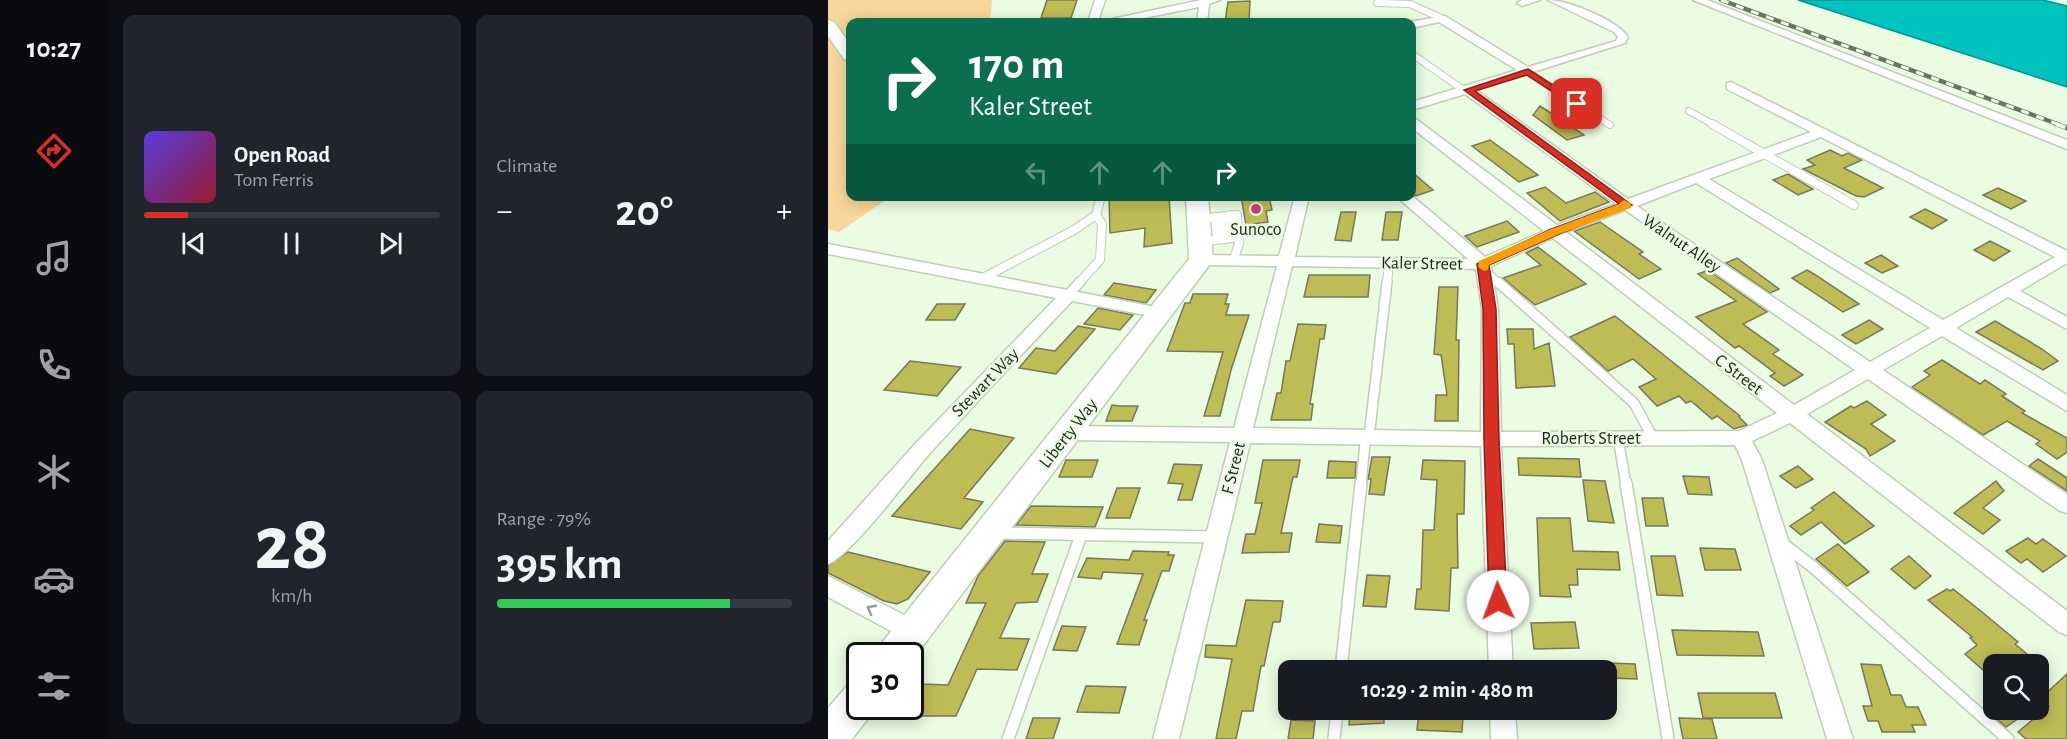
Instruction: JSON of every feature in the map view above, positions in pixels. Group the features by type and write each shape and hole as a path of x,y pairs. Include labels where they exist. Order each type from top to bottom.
{"street":[{"path":"1094,18 1100,0"},
{"path":"1152,18 1215,0"},
{"path":"1522,3 1535,0"},
{"path":"1416,105 1620,44 1623,37 1618,30 1553,0"},
{"path":"1698,0 2067,145"},
{"path":"1202,18 1204,3"},
{"path":"1416,24 1441,18 1528,72"},
{"path":"828,25 846,50"},
{"path":"1731,86 2067,257"},
{"name":"Walnut Alley","path":"1467,91 1627,205 2067,505"},
{"name":"C Street","path":"1416,125 2067,625"},
{"name":"Kaler Street","path":"1216,229 1233,261 1484,267 1553,232 1822,132"},
{"path":"1699,179 2067,404"},
{"name":"F Street","path":"1166,739 1301,201"},
{"path":"1409,201 1484,267 1490,309 1491,439 1501,660"},
{"name":"Liberty Way","path":"905,642 1161,313 1216,229"},
{"path":"828,249 1161,313"},
{"name":"Roberts Street","path":"1069,433 1491,439 1741,438 1792,414 2067,257"},
{"path":"2009,291 2067,324"},
{"name":"Stewart Way","path":"828,555 922,449 1067,296"},
{"path":"1741,438 1752,460 1840,739"},
{"path":"828,586 897,623 915,629"},
{"path":"828,738 846,716"},
{"path":"1503,720 1504,739"}],"lane":[{"path":"1377,3 1399,1 1418,4 1441,18"},
{"path":"1416,57 1467,91"},
{"path":"1528,72 1610,125"},
{"path":"1689,111 1854,205"},
{"name":"Stewart Way","path":"1067,296 1100,260 1102,224 1096,215 1100,201"},
{"path":"981,279 1074,230 1096,215"},
{"path":"1216,229 1233,261"},
{"path":"1342,660 1365,443 1369,437 1389,263"},
{"path":"1484,267 1634,403 1653,438"},
{"path":"1618,438 1668,739"},
{"path":"990,533 1215,537"},
{"path":"1008,739 1082,535"},
{"path":"1776,539 1813,567 2008,739"},
{"path":"1334,739 1336,720"}],"shaded area":[{"path":"828,0 992,0 990,18 846,18 846,201 884,201 839,232 828,229"}],"water":[{"path":"1798,0 2043,0 2067,6 2067,87"}],"building":[{"path":"1047,0 1077,0 1071,18 1041,18"},
{"path":"1250,1 1249,18 1226,18 1228,2"},
{"path":"1540,106 1584,135 1567,140 1533,115"},
{"path":"1490,140 1538,175 1519,182 1472,146"},
{"path":"1830,150 1842,156 1848,153 1862,160 1844,168 1883,188 1864,197 1856,196 1803,169 1815,165 1807,160"},
{"path":"1788,174 1813,189 1798,195 1773,180"},
{"path":"1416,175 1433,190 1416,196"},
{"path":"1545,187 1566,203 1595,192 1609,202 1560,221 1527,193"},
{"path":"1998,188 2026,201 2011,209 1983,195"},
{"path":"1109,201 1169,201 1172,243 1144,247 1145,228 1110,233"},
{"path":"1242,201 1270,201 1272,210 1266,211 1268,222 1246,225"},
{"path":"1925,209 1947,220 1932,229 1910,217"},
{"path":"1341,212 1356,212 1351,241 1335,240"},
{"path":"1386,212 1402,212 1398,240 1382,240"},
{"path":"1507,221 1519,232 1477,247 1465,236"},
{"path":"1600,222 1643,252 1639,254 1661,269 1639,279 1574,231"},
{"path":"1990,241 2010,251 1994,261 1974,250"},
{"path":"1538,247 1586,284 1535,305 1503,278 1541,265 1526,253"},
{"path":"1881,255 1898,266 1882,273 1865,263"},
{"path":"1737,258 1779,289 1770,293 1726,263"},
{"path":"1708,270 1767,312 1743,324 1779,350 1773,354 1803,375 1784,386 1770,376 1775,373 1739,346 1735,348 1696,317 1736,301 1698,274"},
{"path":"1807,270 1859,304 1843,312 1792,278"},
{"path":"1309,275 1370,275 1368,297 1304,297"},
{"path":"1114,283 1156,290 1146,303 1104,295"},
{"path":"1439,287 1458,287 1456,340 1459,340 1458,421 1435,421 1436,395 1447,395 1441,355 1434,354"},
{"path":"1193,294 1228,294 1225,304 1229,304 1226,315 1249,315 1231,370 1220,416 1204,416 1223,352 1167,351 1185,303 1190,303"},
{"path":"937,304 965,304 955,320 926,320"},
{"path":"1098,308 1133,315 1120,330 1084,324"},
{"path":"1615,316 1740,416 1747,425 1734,429 1717,416 1712,419 1691,401 1686,403 1679,396 1657,406 1639,387 1656,379 1633,359 1608,371 1570,337"},
{"path":"1869,320 1883,329 1856,344 1842,335"},
{"path":"1995,321 2058,361 2043,370 1976,332"},
{"path":"1298,324 1326,325 1324,339 1320,339 1310,404 1313,404 1311,420 1271,420 1277,393 1281,393 1286,361 1290,361"},
{"path":"1078,326 1095,329 1056,374 1019,368 1036,348 1055,351"},
{"path":"1507,329 1533,329 1534,349 1549,343 1555,386 1516,388 1514,344 1508,344"},
{"path":"1942,360 1980,384 1985,380 2006,394 2002,396 2025,411 2022,413 2067,438 2067,452 2057,459 2036,444 2040,441 2007,421 1983,435 1912,387 1930,375 1924,371"},
{"path":"910,361 961,367 937,396 884,390"},
{"path":"1867,401 1886,415 1871,424 1895,441 1870,456 1866,449 1825,422 1851,406 1854,408"},
{"path":"1112,405 1138,406 1132,421 1106,421"},
{"path":"970,429 1014,438 964,498 983,502 961,529 892,516"},
{"path":"1372,457 1390,457 1384,495 1369,494 1371,479 1368,479"},
{"path":"1518,458 1579,459 1581,477 1519,475"},
{"path":"2038,459 2067,478 2067,491 2029,466"},
{"path":"1066,460 1098,460 1092,477 1059,477"},
{"path":"1263,460 1300,460 1297,477 1293,477 1281,533 1292,533 1289,552 1242,553 1246,534 1255,534 1262,503 1255,503"},
{"path":"1423,460 1465,461 1464,514 1457,514 1458,568 1451,568 1449,611 1415,609 1417,589 1421,589 1423,530 1434,530 1437,480 1421,479"},
{"path":"1329,461 1356,462 1355,478 1327,478"},
{"path":"1174,464 1202,465 1192,500 1178,500 1183,484 1168,483"},
{"path":"1798,466 1813,479 1796,488 1780,476"},
{"path":"1683,476 1709,477 1712,495 1688,494"},
{"path":"1583,480 1605,481 1614,523 1588,521"},
{"path":"1996,481 2004,491 1983,508 2000,520 1983,534 1954,513"},
{"path":"1117,488 1140,488 1130,518 1106,518"},
{"path":"1834,492 1874,526 1845,544 1821,522 1801,535 1790,526 1814,510 1811,508"},
{"path":"1642,498 1663,498 1668,526 1646,526"},
{"path":"1031,506 1103,507 1095,527 1016,525"},
{"path":"1537,518 1570,518 1573,551 1618,552 1620,570 1577,569 1578,585 1569,585 1571,597 1540,596"},
{"path":"1319,524 1342,526 1340,543 1316,542"},
{"path":"2028,538 2036,544 2043,539 2066,556 2043,572 2027,559 2021,563 2006,551"},
{"path":"1005,541 1045,542 1032,574 1048,574 1037,602 1016,603 1000,638 1029,639 1017,670 977,669 956,716 924,716 924,684 948,685 986,603 966,603 978,576"},
{"path":"1838,544 1869,572 1847,586 1816,559"},
{"path":"1700,548 1735,549 1741,570 1705,570"},
{"path":"1133,551 1169,552 1168,555 1174,555 1169,571 1162,571 1144,620 1147,620 1139,645 1117,644 1143,574 1103,572 1101,579 1078,577 1087,558 1129,560"},
{"path":"848,552 930,572 908,599 897,604 884,601 828,573 828,566"},
{"path":"1651,556 1675,556 1683,596 1657,595"},
{"path":"1909,556 1931,576 1915,589 1891,569"},
{"path":"1367,575 1390,576 1386,607 1363,606"},
{"path":"1947,589 1950,591 1953,589 2018,642 2015,644 2027,654 1983,654 1983,670 1965,654 1977,645 1970,638 1972,637 1928,600"},
{"path":"1246,600 1283,601 1280,622 1273,622 1264,666 1261,666 1253,711 1242,711 1236,739 1216,739 1232,659 1205,657 1206,645 1236,646"},
{"path":"1575,622 1579,648 1534,649 1531,623"},
{"path":"1062,626 1086,627 1077,651 1053,650"},
{"path":"1672,630 1758,632 1764,656 1677,655"},
{"path":"1617,663 1635,664 1637,679 1617,678"},
{"path":"1861,664 1881,665 1891,695 1901,695 1906,707 1918,707 1926,725 1912,725 1915,732 1882,732 1878,721 1868,721 1863,706 1872,706"},
{"path":"2067,674 2067,739 2026,739 2018,732 2032,720 2049,720 2049,691"},
{"path":"1086,686 1126,687 1119,713 1077,712"},
{"path":"1698,693 1775,693 1782,718 1703,718"},
{"path":"1033,718 1060,718 1053,739 1026,739"},
{"path":"1679,718 1712,719 1717,739 1683,739"},
{"path":"1291,720 1315,721 1313,739 1288,739"},
{"path":"1349,720 1384,720 1384,723 1349,725"},
{"path":"1418,720 1463,720 1462,732 1417,730"},
{"path":"1998,720 2016,720 2006,727"}],"railway":[{"path":"1721,0 2060,125"},
{"path":"2056,124 2067,128"}],"slow traffic":[{"path":"1484,267 1483,264 1553,232 1627,205 1624,203"}],"place":[{"name":"Sunoco","path":"1256,209"}],"route":[{"path":"1498,601 1491,439 1490,309 1483,264 1553,232 1627,205 1468,90 1528,72 1577,104"}]}
